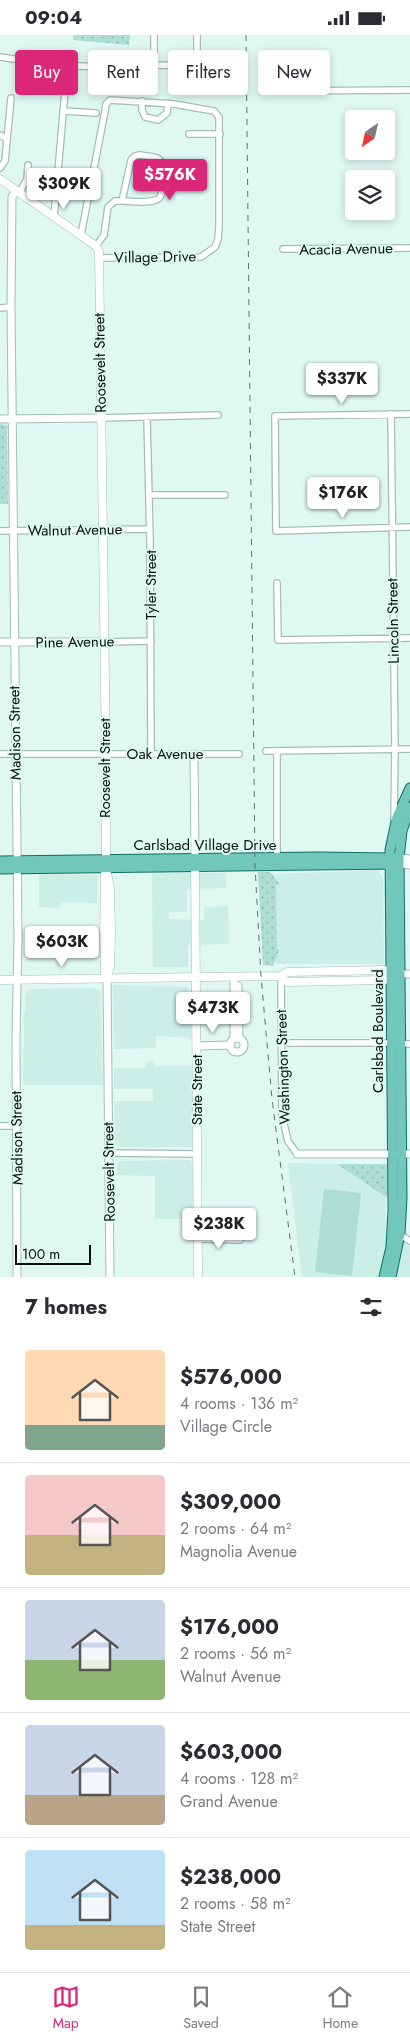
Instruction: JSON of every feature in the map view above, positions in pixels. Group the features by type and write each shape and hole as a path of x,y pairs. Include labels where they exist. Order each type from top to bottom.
{"main road":[{"path":"0,179 96,246"},
{"name":"Roosevelt Street","path":"96,246 99,251 106,864 110,888 111,928 110,966 106,978"},
{"name":"Carlsbad Boulevard","path":"391,1277 402,1154 395,1043 394,827 410,788"},
{"name":"Carlsbad Boulevard","path":"395,861 410,807"},
{"name":"Carlsbad Village Drive","path":"0,861 17,865"},
{"name":"Carlsbad Village Drive","path":"0,869 17,865 395,861"},
{"name":"State Street","path":"195,863 198,1277"},
{"path":"0,980 281,976 287,972 335,971 385,971 395,974"},
{"name":"Carlsbad Boulevard","path":"384,1277 396,1232"}],"street":[{"path":"154,35 154,50"},
{"path":"158,65 192,66 196,64 197,35"},
{"path":"0,57 54,65 88,66"},
{"path":"330,91 410,90"},
{"path":"54,217 65,95"},
{"path":"0,168 5,161 11,98"},
{"name":"Village Drive","path":"81,235 106,104 110,100 168,103 214,111 219,117 220,134 218,239 215,247 200,257 99,258"},
{"path":"142,101 142,110 145,117 158,120 166,113 168,103"},
{"path":"64,111 96,113"},
{"path":"189,134 220,134"},
{"path":"0,135 7,139"},
{"path":"96,246 104,235 108,207 115,201 122,201 153,201 159,199 162,194 163,169 159,159 140,155 133,158 122,201"},
{"path":"18,192 27,179 28,165"},
{"name":"Madison Street","path":"18,192 12,197 18,1277"},
{"name":"Acacia Avenue","path":"283,249 410,248"},
{"path":"0,308 12,307"},
{"name":"Lincoln Street","path":"390,414 394,638 394,827"},
{"path":"410,414 275,417 276,531 410,527"},
{"path":"0,419 147,418 218,415"},
{"name":"Tyler Street","path":"147,418 150,495 151,753"},
{"path":"150,495 225,495"},
{"name":"Walnut Avenue","path":"0,531 150,529"},
{"path":"277,583 278,640 410,638"},
{"name":"Pine Avenue","path":"0,642 151,641"},
{"path":"266,751 410,749"},
{"path":"277,751 277,862"},
{"name":"Oak Avenue","path":"0,754 239,753"},
{"name":"State Street","path":"194,754 195,863"},
{"name":"Carlsbad Village Drive","path":"395,861 410,859"},
{"name":"Carlsbad Village Drive","path":"395,861 410,865"},
{"path":"395,974 410,975"},
{"name":"Washington Street","path":"281,976 282,1115 288,1141 297,1154"},
{"path":"197,1046 235,1041 236,977"},
{"name":"Roosevelt Street","path":"106,978 110,1277"},
{"path":"281,1043 410,1044"},
{"path":"0,1126 16,1126"},
{"path":"108,1153 197,1154"},
{"path":"297,1154 402,1154"},
{"path":"396,1232 410,1241"},
{"path":"198,1239 240,1240"}],"shaded area":[{"path":"74,35 130,35 129,45 73,40"},
{"path":"0,424 8,427 8,504 0,504"},
{"path":"377,870 383,878 384,964 275,964 277,950 276,885 278,883 274,874"},
{"path":"152,872 226,873 226,888 187,889 187,912 169,912 169,919 204,920 204,907 228,906 229,944 188,945 188,967 153,967"},
{"path":"258,872 272,873 279,884 276,885 277,949 279,950 273,966 263,965"},
{"path":"39,874 98,875 97,903 61,902 60,908 39,907"},
{"path":"113,985 189,987 191,1038 156,1036 156,1048 114,1049"},
{"path":"92,988 101,991 103,1085 23,1085 25,995 30,989"},
{"path":"153,1061 154,1066 193,1066 192,1147 119,1147 115,1144 114,1101 153,1101 153,1089 114,1089 114,1068 146,1068 146,1062"},
{"path":"190,1160 193,1164 194,1219 155,1219 155,1176 117,1175 117,1164 120,1161"},
{"path":"288,1163 337,1164 386,1198 386,1229 410,1245 410,1277 302,1277"},
{"path":"337,1164 387,1164 387,1198"},
{"path":"324,1189 361,1193 352,1276 315,1272"}],"railway":[{"path":"246,35 255,866 261,976 272,1099 295,1277"}]}
